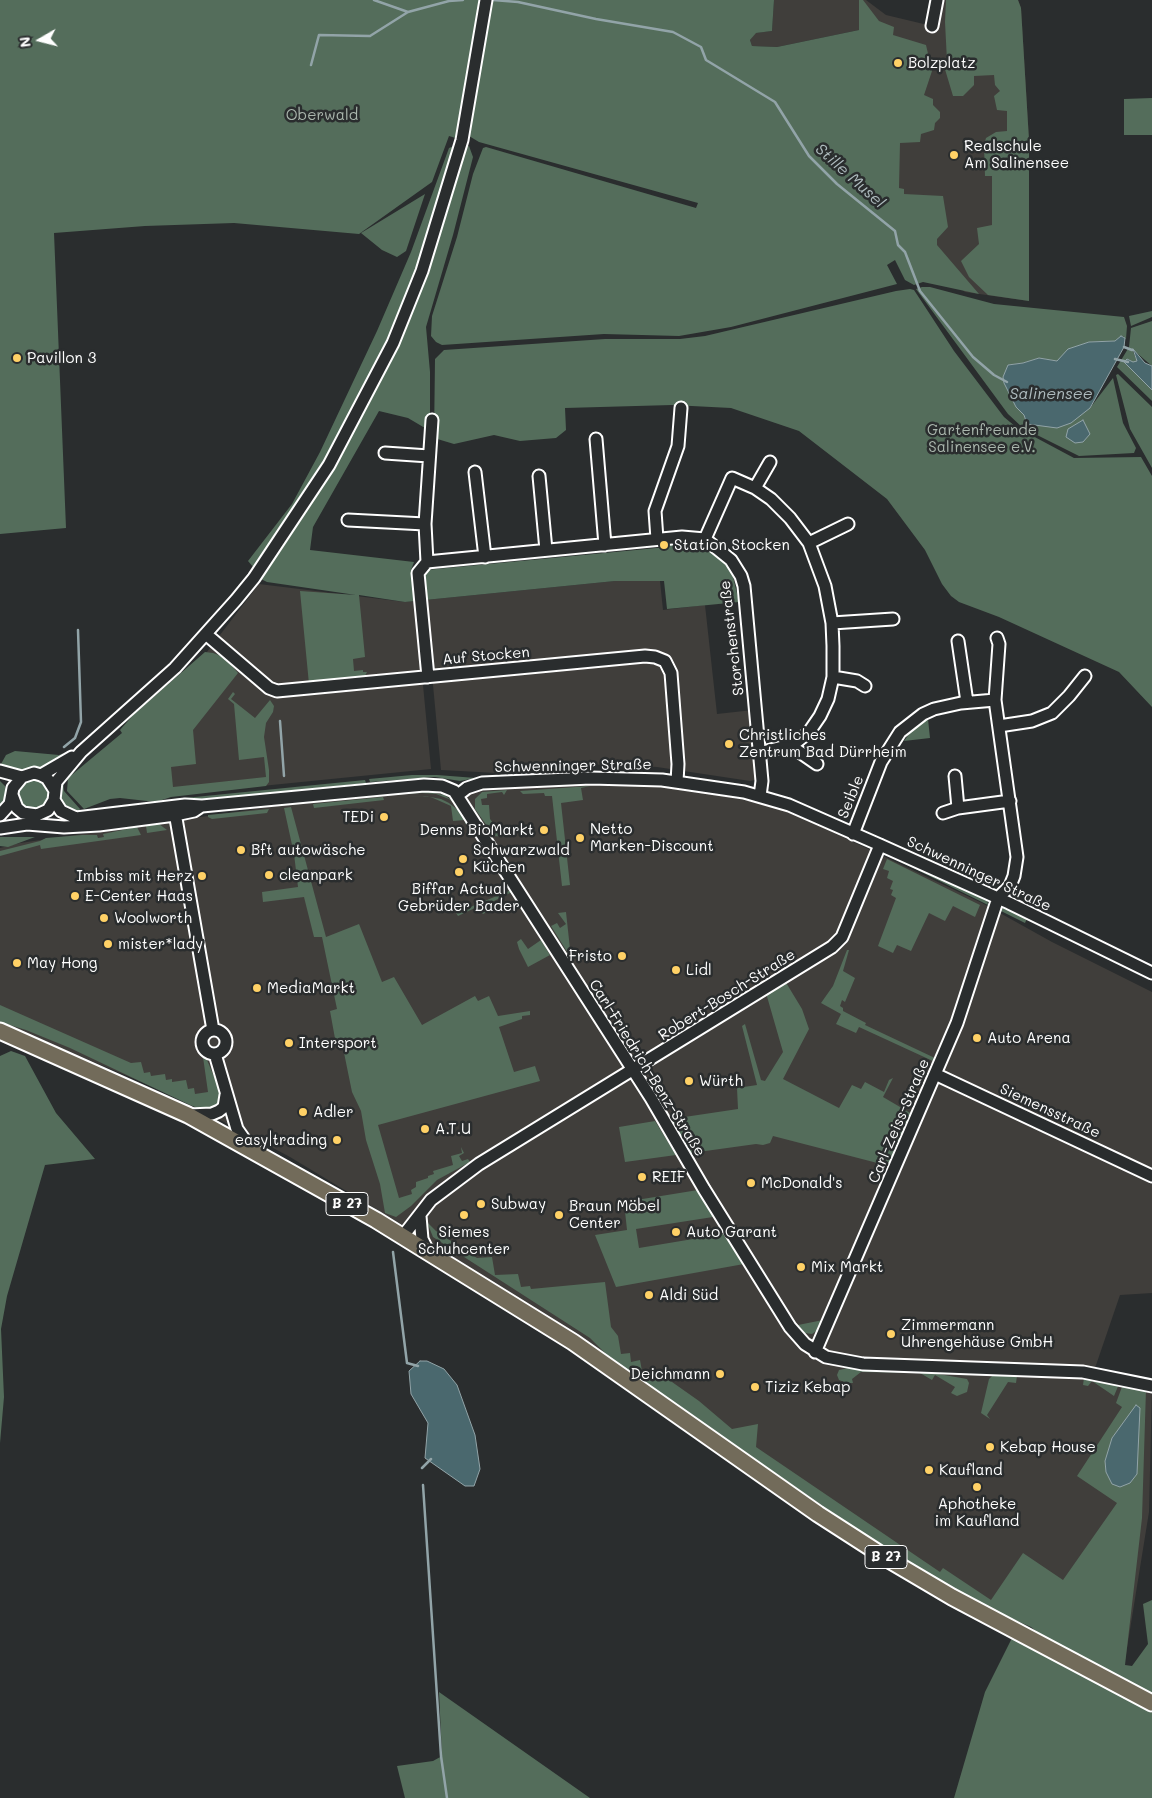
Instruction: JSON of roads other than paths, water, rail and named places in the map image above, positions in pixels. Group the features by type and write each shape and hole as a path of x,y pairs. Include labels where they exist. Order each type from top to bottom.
{"main road":[{"name":"B 27","path":"0,1032 188,1115 403,1236 573,1342 810,1509 891,1561 960,1601 1152,1703"}],"street":[{"path":"43,813 54,794 59,778 81,752 175,668 207,635 254,578 329,466 393,343 422,271 460,150 486,0"},
{"path":"932,26 937,0"},
{"path":"657,539 655,511 678,446 681,408"},
{"path":"428,677 418,573 426,562 424,524 432,420"},
{"path":"596,439 605,544"},
{"path":"385,453 429,456"},
{"path":"755,488 770,462"},
{"path":"476,472 485,556"},
{"path":"539,476 546,550"},
{"path":"426,562 657,539 682,537 705,539 732,478 755,488 771,499 810,543 825,586 832,623 833,677 820,716 809,732 791,746 759,753"},
{"path":"348,520 424,524"},
{"path":"810,543 848,524"},
{"name":"Storchenstraße","path":"705,539 725,553 741,576 745,596 762,781 760,796"},
{"path":"832,623 892,620"},
{"name":"Auf Stocken","path":"207,635 269,688 277,691 645,656 660,659 670,668 671,673 678,764 677,782"},
{"path":"997,638 999,644 995,700 1010,801 1017,867 1010,886 998,898"},
{"path":"958,641 967,702"},
{"path":"999,726 1032,721 1052,713 1085,676"},
{"path":"833,677 857,682 865,686"},
{"name":"Seible","path":"853,834 881,762 900,732 923,714 946,706 995,700"},
{"path":"791,746 817,764"},
{"path":"41,775 81,752"},
{"path":"0,771 22,777 34,773 47,778 61,811 76,818 194,811 202,806 424,785 442,786 458,795"},
{"path":"0,776 13,791 17,808 23,813 29,815 43,813 65,822 87,826"},
{"path":"955,776 958,808"},
{"path":"0,815 10,804 13,791 22,777"},
{"name":"Schwenninger Straße","path":"458,795 467,788 482,783 591,778 677,782 760,796 789,805 998,898 1152,973"},
{"name":"Carl-Friedrich-Benz-Straße","path":"458,795 632,1070 790,1327 801,1341 815,1352"},
{"path":"943,813 958,808 1010,801"},
{"path":"0,828 27,824 64,827 87,826 174,811"},
{"path":"174,811 213,1030"},
{"path":"0,821 23,813"},
{"name":"Robert-Bosch-Straße","path":"403,1236 431,1200 479,1164 832,947 842,937 880,845"},
{"name":"Carl-Zeiss-Straße","path":"815,1352 957,1023 998,898"},
{"path":"213,1030 220,1031 226,1041 224,1048 215,1054 208,1052 202,1044 204,1036 213,1030"},
{"path":"215,1054 238,1133 252,1150"},
{"name":"Siemensstraße","path":"935,1074 1152,1176"},
{"path":"188,1115 212,1114 219,1111 224,1107 226,1094"},
{"path":"420,1216 422,1239 428,1251"},
{"path":"815,1352 826,1357 862,1364 1083,1372 1152,1386"}],"water":[{"name":"Salinensee","path":"1121,336 1125,338 1124,347 1090,408 1071,423 1057,428 1027,424 1024,415 1016,407 1004,383 1003,377 1008,365 1039,358 1057,361 1068,349 1089,342 1115,341"},
{"name":"Salinensee","path":"1133,349 1145,363 1152,366 1152,390 1124,362 1127,359 1133,362 1137,361"},
{"path":"1083,420 1090,434 1083,442 1075,443 1066,437 1068,429"},
{"path":"420,1361 427,1361 444,1369 457,1385 475,1435 480,1469 474,1486 465,1486 425,1458 428,1423 411,1394 409,1371"},
{"path":"1136,1405 1140,1408 1137,1474 1130,1483 1120,1487 1112,1484 1106,1472 1105,1461 1112,1438"}],"waterway":[{"name":"Stille Musel","path":"374,0 408,12 449,1 463,0"},
{"name":"Stille Musel","path":"493,0 518,2 596,19 673,32 701,47 706,60 775,102 809,156 837,184 895,231 898,245 905,252 920,291 973,357 994,375 1007,382"},
{"path":"311,65 319,35 370,36 408,12"},
{"name":"Stille Musel","path":"1124,347 1132,350"},
{"name":"Stille Musel","path":"1115,359 1128,362"},
{"path":"64,747 75,738 81,722 78,630"},
{"path":"280,721 284,776"},
{"path":"393,1252 407,1363 418,1366"},
{"path":"422,1468 431,1459"},
{"path":"423,1485 441,1756 447,1798"}],"place":[{"name":"Bolzplatz","path":"898,63"},
{"name":"Realschule Am Salinensee","path":"954,155"},
{"name":"Pavillon 3","path":"17,358"},
{"name":"Station Stocken","path":"664,545"},
{"name":"Christliches Zentrum Bad Dürrheim","path":"729,744"},
{"name":"TEDi","path":"384,817"},
{"name":"Denns BioMarkt","path":"544,830"},
{"name":"Netto Marken-Discount","path":"580,838"},
{"name":"Bft autowäsche","path":"241,850"},
{"name":"Schwarzwald Küchen","path":"463,859"},
{"name":"Biffar Actual Gebrüder Bader","path":"459,872"},
{"name":"cleanpark","path":"269,875"},
{"name":"Imbiss mit Herz","path":"202,876"},
{"name":"E-Center Haas","path":"75,896"},
{"name":"Woolworth","path":"104,918"},
{"name":"mister*lady","path":"108,944"},
{"name":"Fristo","path":"622,956"},
{"name":"May Hong","path":"17,963"},
{"name":"Lidl","path":"676,970"},
{"name":"MediaMarkt","path":"257,988"},
{"name":"Auto Arena","path":"977,1038"},
{"name":"Intersport","path":"289,1043"},
{"name":"Würth","path":"689,1081"},
{"name":"Adler","path":"303,1112"},
{"name":"A.T.U","path":"425,1129"},
{"name":"easy|trading","path":"337,1140"},
{"name":"REIF","path":"642,1177"},
{"name":"McDonald's","path":"751,1183"},
{"name":"Subway","path":"481,1204"},
{"name":"Siemes Schuhcenter","path":"464,1215"},
{"name":"Braun Möbel Center","path":"559,1215"},
{"name":"Auto Garant","path":"676,1232"},
{"name":"Mix Markt","path":"801,1267"},
{"name":"Aldi Süd","path":"649,1295"},
{"name":"Zimmermann Uhrengehäuse GmbH","path":"891,1334"},
{"name":"Deichmann","path":"720,1374"},
{"name":"Tiziz Kebap","path":"755,1387"},
{"name":"Kebap House","path":"990,1447"},
{"name":"Kaufland","path":"929,1470"},
{"name":"Aphotheke im Kaufland","path":"977,1487"}],"park label":[{"name":"Oberwald","path":"322,115"},
{"name":"Gartenfreunde Salinensee e.V.","path":"982,438"}]}
